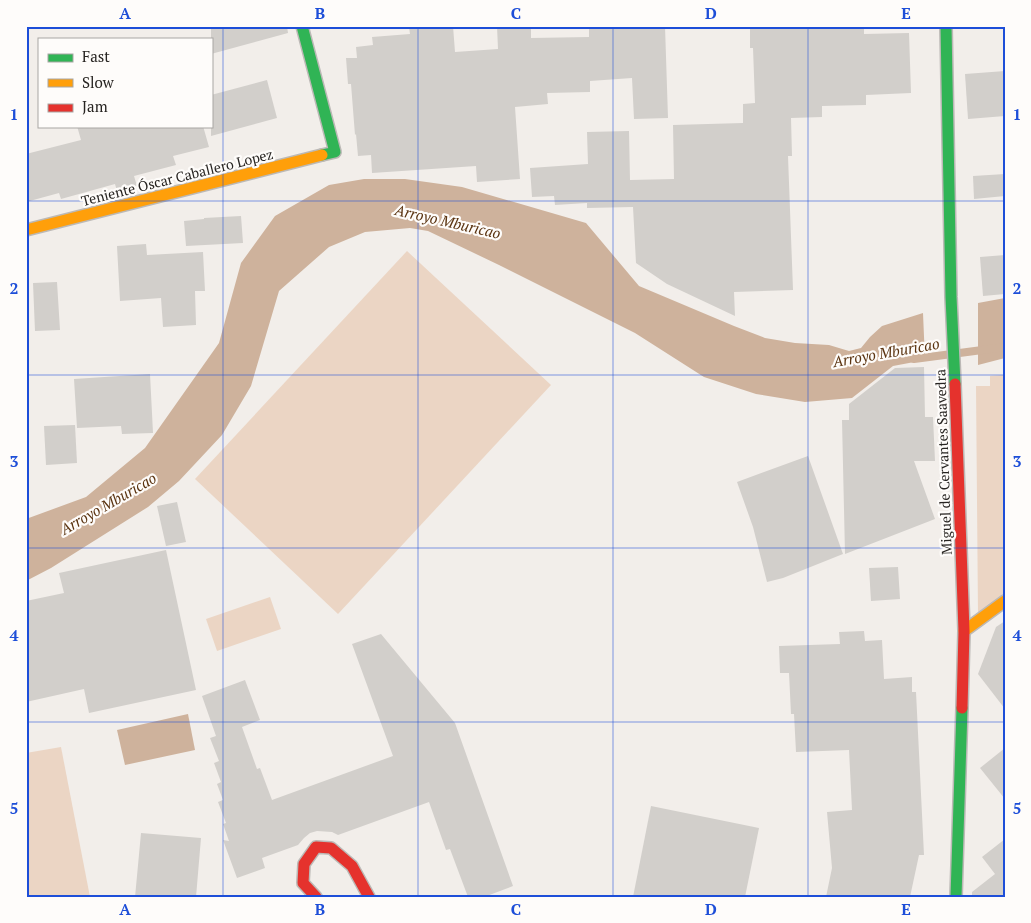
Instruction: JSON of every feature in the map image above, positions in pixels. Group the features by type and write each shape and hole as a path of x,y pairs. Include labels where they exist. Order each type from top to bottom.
{"street":[{"name":"Teniente Óscar Caballero Lopez","path":"26,230 335,152 302,26"},
{"name":"Miguel de Cervantes Saavedra","path":"946,26 951,297 964,631 956,897"},
{"path":"964,631 1005,601"},
{"path":"316,897 302,883 304,864 316,847 331,848 352,866 369,897"}],"shaded area":[{"path":"407,251 551,385 338,614 195,479"},
{"path":"1005,375 1005,594 978,615 976,386 990,386 990,376"},
{"path":"270,597 281,629 217,651 206,619"},
{"path":"61,747 90,897 26,897 26,753"}],"water":[{"path":"364,179 405,179 462,187 586,223 639,286 765,338 795,343 829,345 849,351 861,348 882,326 923,313 925,360 893,366 852,398 805,402 756,394 704,377 635,333 428,231 410,228 365,232 329,247 279,291 251,386 222,435 179,481 148,507 51,568 26,581 26,519 86,497 145,448 219,343 241,263 275,216 329,185"},
{"path":"1005,298 1005,358 978,365 978,303"},
{"path":"188,714 195,750 125,765 117,730"}],"building":[{"path":"211,26 287,26 288,33 212,54"},
{"path":"453,26 455,52 498,49 497,26 531,26 531,38 589,37 589,26 665,26 668,118 634,119 632,78 590,81 590,92 547,93 548,104 515,107 520,179 477,182 476,166 372,173 371,155 358,156 351,84 348,84 346,58 357,58 356,47 373,45 372,37 410,34 409,27"},
{"path":"750,26 789,26 789,29 864,26 864,34 909,33 911,93 866,95 866,105 822,106 822,117 791,118 792,156 788,156 793,290 734,292 735,316 667,284 636,263 633,207 587,208 587,203 555,205 554,196 532,197 530,168 588,164 587,132 629,131 630,180 674,179 673,125 743,123 743,104 755,103 753,48 750,48"},
{"path":"1005,71 1005,116 968,119 965,74"},
{"path":"267,80 277,118 211,136 212,95"},
{"path":"78,128 204,128 209,147 173,156 176,165 134,176 137,186 117,191 115,184 61,199 59,193 26,202 26,154 81,140"},
{"path":"1005,174 1005,196 974,199 973,176"},
{"path":"241,216 243,243 186,246 184,221"},
{"path":"146,244 147,255 203,252 205,291 195,291 196,325 163,327 161,298 120,301 117,246"},
{"path":"1005,255 1005,294 983,296 980,257"},
{"path":"57,282 60,330 35,331 33,283"},
{"path":"924,367 925,417 933,417 935,461 914,461 935,519 845,554 842,420 849,420 849,404 895,368"},
{"path":"150,374 153,433 122,434 121,426 77,428 74,379"},
{"path":"75,425 77,463 46,465 44,426"},
{"path":"808,456 843,554 783,578 767,582 753,527 737,482"},
{"path":"177,502 186,542 166,546 157,506"},
{"path":"166,550 196,690 89,713 84,689 26,702 26,601 64,593 59,573"},
{"path":"898,567 900,599 871,601 869,568"},
{"path":"1005,621 1005,709 978,674 996,627"},
{"path":"864,631 865,641 882,640 884,679 912,677 912,692 916,692 924,855 919,855 910,897 826,897 832,868 827,812 852,810 849,750 796,752 794,714 791,714 789,673 780,673 779,646 840,644 839,632"},
{"path":"381,634 455,723 513,886 484,897 468,897 450,849 446,850 429,802 338,835 332,832 317,831 310,833 298,845 262,858 265,868 237,878 223,840 229,841 223,824 226,823 218,802 223,800 217,784 221,782 214,763 219,761 210,738 216,736 202,696 245,680 260,720 242,727 257,769 260,768 272,800 393,756 352,644"},
{"path":"1005,748 1005,799 980,768"},
{"path":"651,806 759,828 745,897 633,897"},
{"path":"141,833 201,838 196,897 135,897"},
{"path":"1005,839 1005,897 972,897 972,892 995,874 982,857"}],"waterway":[{"name":"Arroyo Mburicao","path":"914,359 1005,347"}],"traffic: fast":[{"path":"302,26 335,152 322,155"},
{"path":"946,26 951,297 955,384"},
{"path":"956,897 962,708"}],"traffic: slow":[{"path":"26,230 322,155"},
{"path":"964,631 1005,601"}],"traffic: jam":[{"path":"955,384 964,631 962,708"},
{"path":"316,897 303,883 304,864 316,847 331,848 352,866 369,897"}]}
